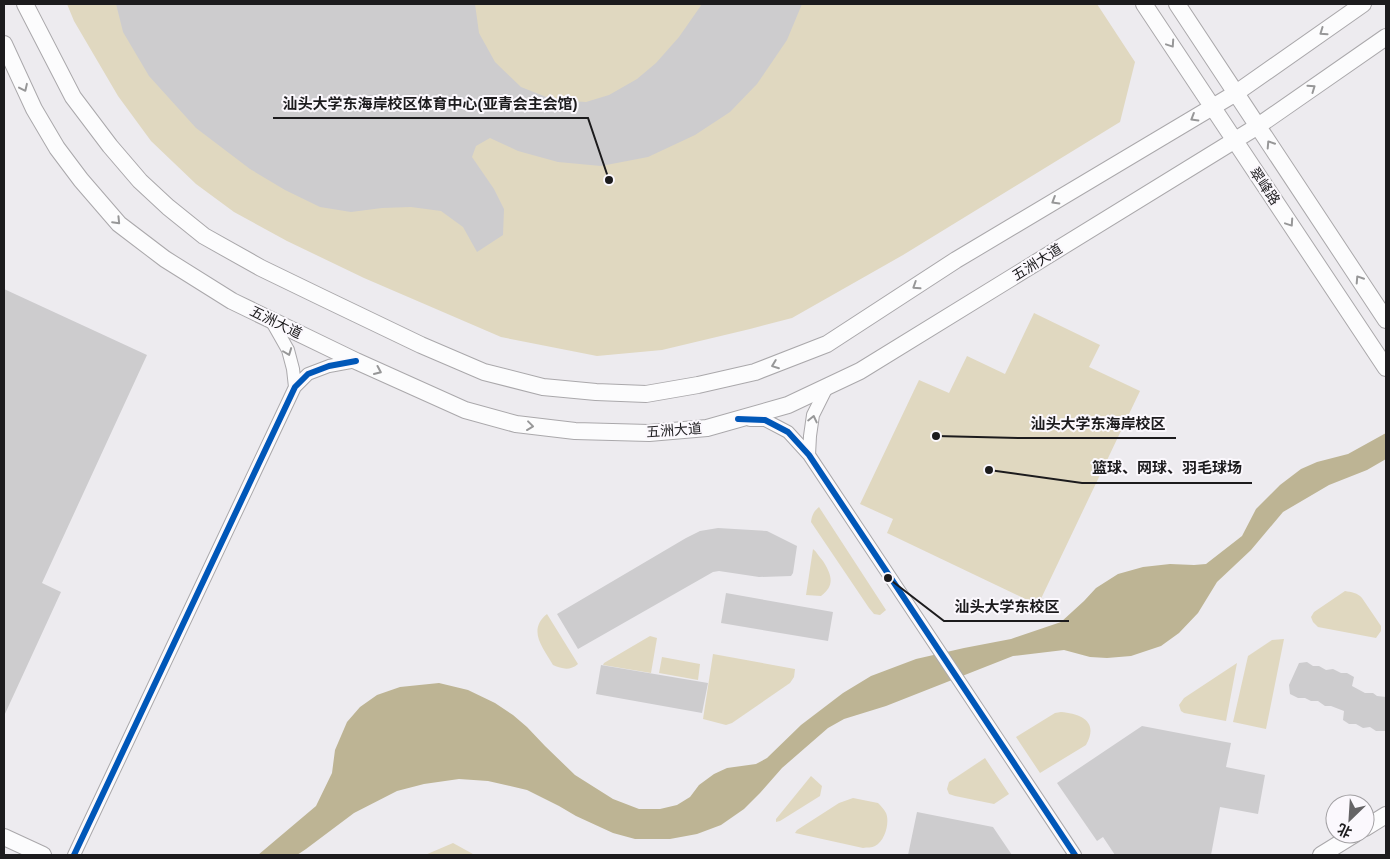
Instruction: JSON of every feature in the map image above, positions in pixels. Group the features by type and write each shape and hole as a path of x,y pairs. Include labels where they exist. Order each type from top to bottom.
{"main road":[{"path":"25,4 73,97 110,146 140,181 204,236 261,268 322,298 421,345 484,372 543,387 646,394 755,372 827,344 956,260 1236,93 1363,4"},
{"name":"翠峰路","path":"1144,4 1386,368"},
{"name":"翠峰路","path":"1177,4 1386,320"},
{"name":"五洲大道","path":"4,44 34,109 57,148 81,180 119,224 165,259 232,301 356,362 465,410 516,424 575,431 649,433 707,428 788,405 860,371 1234,139 1258,126 1386,37"},
{"path":"1375,822 1386,815"},
{"path":"4,837 43,855"},
{"path":"1321,855 1339,844"}],"street":[{"path":"271,320 288,350 295,387"},
{"path":"74,855 295,387 308,374 330,366 356,362"},
{"path":"809,455 813,414 827,387"},
{"path":"738,419 765,420 788,432 809,455 1075,855"}],"shaded area":[{"path":"67,4 1097,4 1135,62 1120,122 903,255 792,318 662,350 597,356 501,337 364,278 287,241 234,212 196,184 151,141 118,96 74,21"},
{"path":"1034,313 1100,345 1089,367 1140,391 1038,605 887,533 893,519 860,504 919,380 949,393 967,356 1005,374"},
{"path":"1386,433 1386,459 1367,470 1329,485 1283,512 1251,550 1217,582 1198,613 1179,633 1161,646 1131,656 1107,658 1090,657 1064,650 1013,656 886,706 844,719 828,728 782,768 744,809 721,825 697,834 670,839 635,839 613,833 527,790 488,781 459,779 424,784 397,791 354,813 297,855 258,855 316,806 332,773 335,750 347,722 360,707 377,695 400,687 439,683 468,690 495,703 513,715 575,775 613,799 639,809 660,809 677,805 690,797 699,785 714,774 727,768 756,764 767,758 801,725 843,693 871,676 916,659 1011,639 1061,622 1096,588 1118,574 1143,567 1170,564 1206,564 1242,536 1256,509 1280,485 1301,469 1317,462 1348,454"},
{"path":"819,507 886,610 880,615 874,614 869,608 811,522 814,513"},
{"path":"813,549 826,566 831,579 829,588 821,596 806,595"},
{"path":"1345,591 1360,596 1381,626 1381,631 1376,638 1318,627 1313,622 1311,617 1314,612"},
{"path":"547,614 578,664 572,668 566,669 553,665 541,646 537,633 538,626"},
{"path":"650,636 657,638 651,673 603,665 604,663"},
{"path":"1284,639 1266,729 1233,722 1248,656 1272,640"},
{"path":"713,654 795,669 794,677 790,683 732,723 726,725 703,719"},
{"path":"662,657 700,664 698,680 659,673"},
{"path":"1237,663 1226,721 1181,711 1179,705 1184,698"},
{"path":"1061,712 1082,717 1091,730 1090,737 1086,745 1040,773 1016,737 1055,713"},
{"path":"985,758 1009,794 994,804 949,794 947,789 949,782"},
{"path":"811,776 822,786 820,796 776,822 776,819"},
{"path":"853,798 878,803 886,813 886,831 879,844 863,848 795,833 839,803"},
{"path":"453,843 473,855 425,855"}],"building":[{"path":"116,4 475,4 479,33 495,62 521,87 554,100 586,102 609,95 637,79 656,63 679,37 702,4 802,4 787,40 757,84 730,112 695,135 648,157 601,166 558,162 518,151 490,138 476,146 472,157 494,189 504,209 503,235 477,252 463,227 441,211 411,207 351,212 320,207 285,190 250,169 196,128 149,76 123,32"},
{"path":"4,289 147,355 42,583 61,592 4,716"},
{"path":"718,528 767,531 797,546 793,573 791,576 759,577 719,571 713,572 578,649 557,614 686,538 700,531"},
{"path":"726,593 833,612 828,641 721,623"},
{"path":"1307,662 1326,670 1333,669 1341,673 1347,673 1354,677 1352,686 1365,693 1386,697 1386,731 1376,731 1370,727 1363,728 1356,724 1349,724 1343,720 1344,711 1331,706 1325,706 1318,701 1298,698 1290,694 1289,685 1299,663"},
{"path":"601,665 708,683 702,713 596,694"},
{"path":"1142,726 1231,743 1226,767 1265,775 1258,814 1220,807 1211,855 1115,855 1103,837 1097,841 1057,783"},
{"path":"917,812 993,827 1012,855 908,855"}],"cycle path":[{"path":"74,855 295,387 308,374 329,366 356,361"},
{"path":"738,419 765,420 788,432 809,455 1075,855"}],"place":[{"name":"汕头大学东海岸校区体育中心(亚青会主会馆)","path":"609,180"},
{"name":"汕头大学东海岸校区","path":"936,436"},
{"name":"篮球、网球、羽毛球场","path":"989,470"},
{"name":"汕头大学东校区","path":"888,578"}]}
